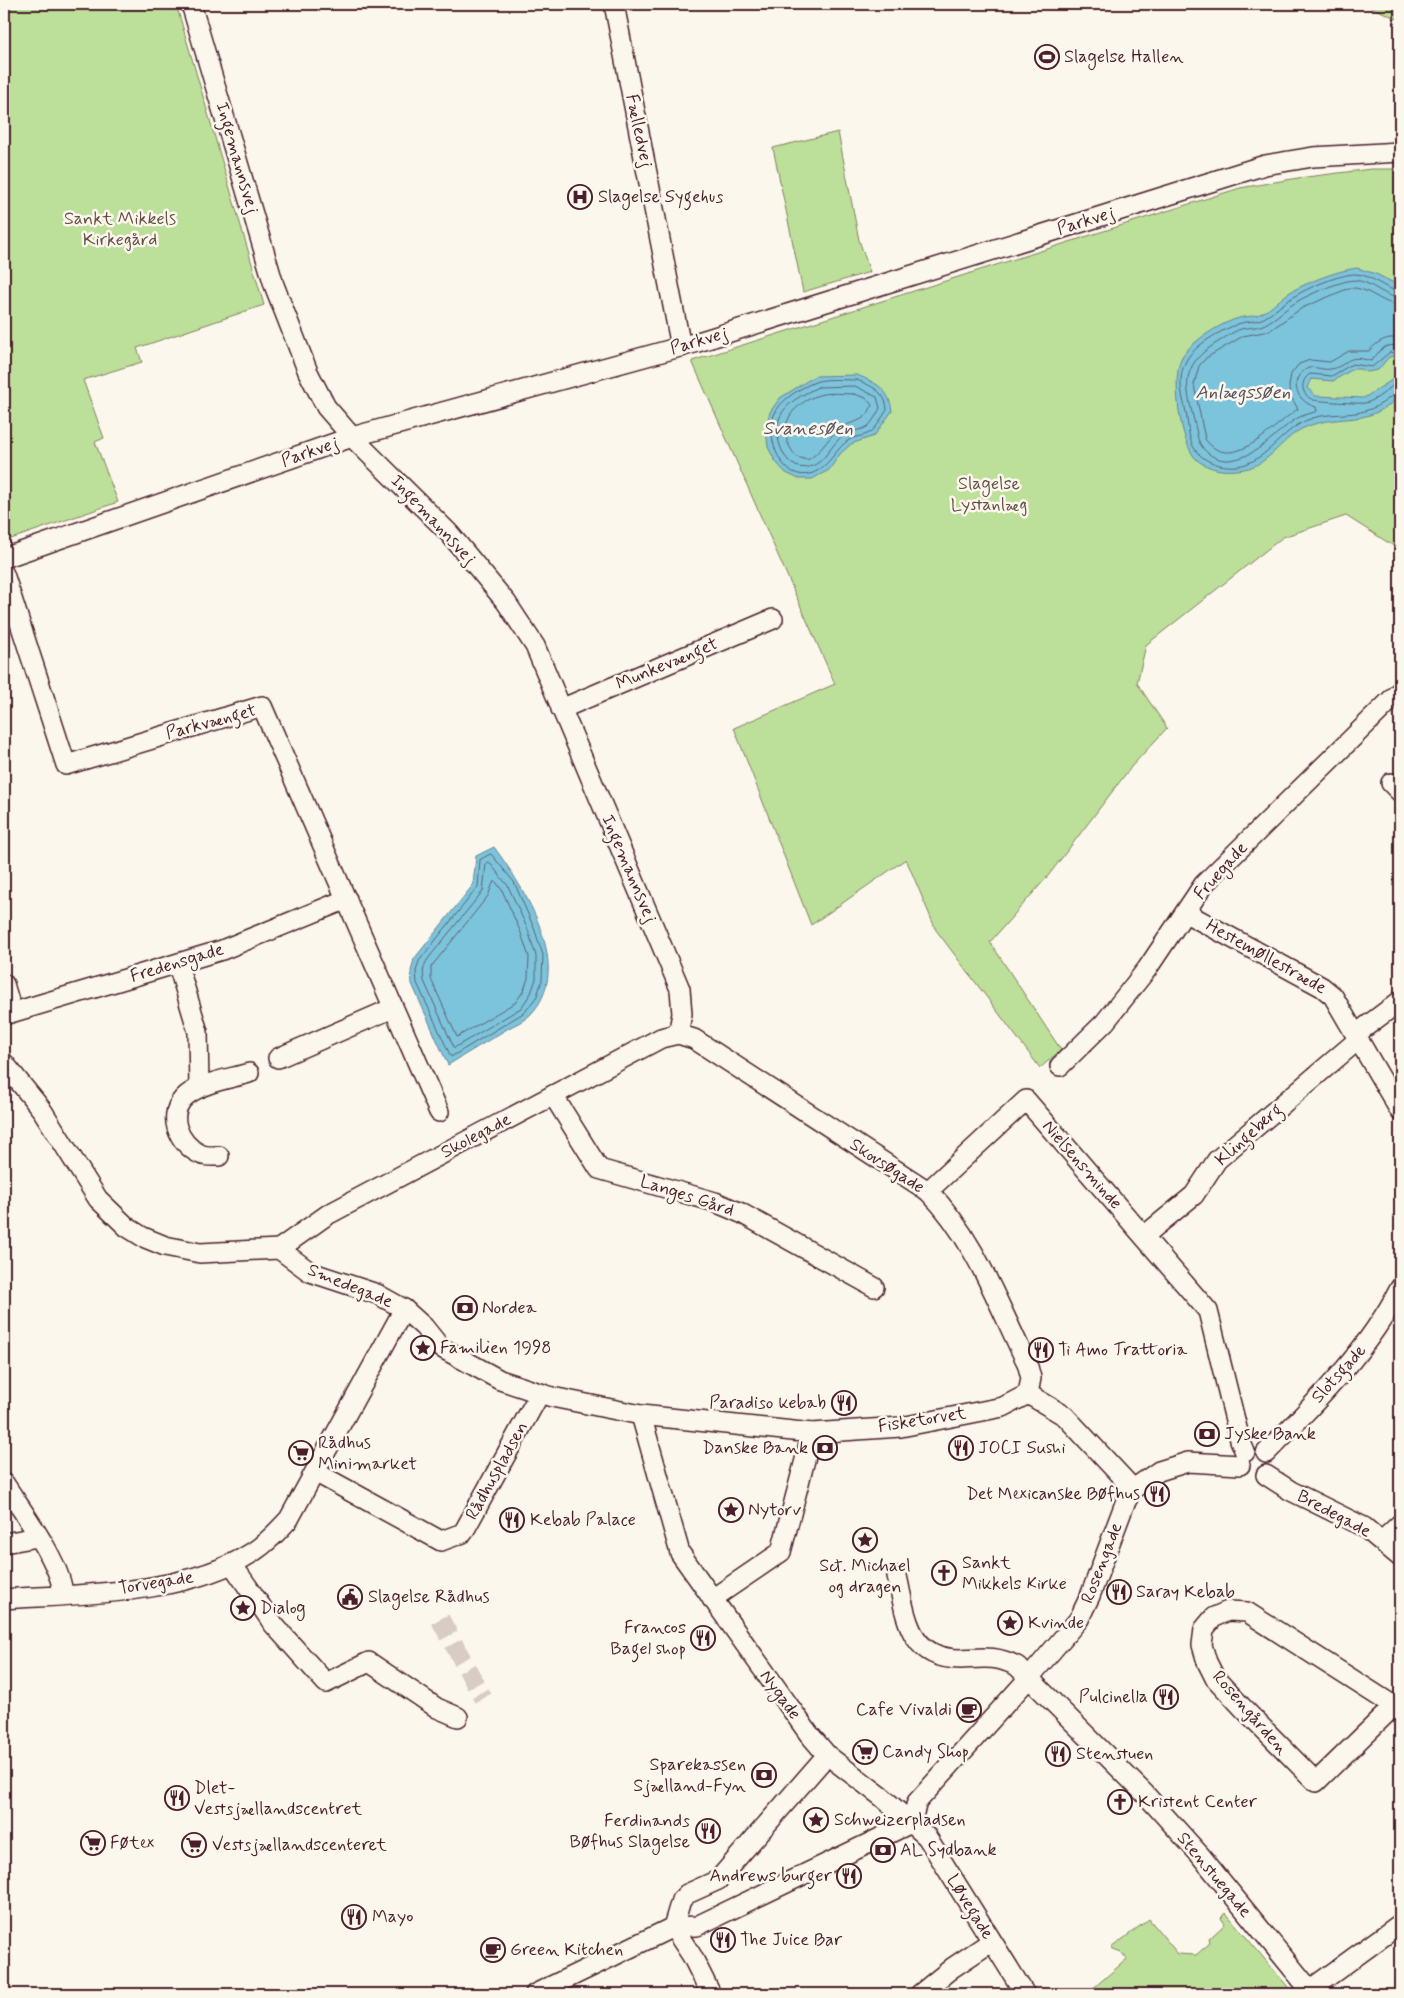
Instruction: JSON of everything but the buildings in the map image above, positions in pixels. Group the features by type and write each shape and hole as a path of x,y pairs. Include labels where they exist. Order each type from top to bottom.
{"street":[{"name":"Ingemannsvej","path":"191,4 274,285 315,386 329,411 352,437 449,533 506,602 535,646 680,988 682,1014 678,1034"},
{"name":"Fælledvej","path":"614,4 681,347"},
{"name":"Parkvej","path":"4,558 352,437 681,347 1265,165 1313,157 1400,152"},
{"name":"Parkvænget","path":"4,574 66,765 262,706 439,1112"},
{"name":"Munkevænget","path":"562,708 773,619"},
{"name":"Fruegade","path":"1060,1066 1110,1015 1147,969 1204,884 1400,691"},
{"name":"Fredensgade","path":"8,1013 178,965 222,950 347,899"},
{"name":"Hestemøllestræde","path":"1186,913 1322,986 1333,996 1400,1111"},
{"path":"178,965 198,1032 199,1088"},
{"path":"4,984 8,1013"},
{"name":"Klingeberg","path":"1141,1232 1194,1194 1217,1160 1400,1001"},
{"path":"278,1058 393,1008"},
{"name":"Skolegade","path":"280,1249 326,1215 661,1038 678,1034"},
{"name":"Skovsøgade","path":"678,1034 694,1039 928,1191 952,1218 969,1243 1027,1363 1031,1378 1028,1394"},
{"path":"4,1063 42,1110 98,1199 127,1227 142,1237 165,1246 200,1253 280,1249"},
{"path":"219,1156 202,1156 180,1138 176,1123 177,1108 186,1097 199,1088 249,1073"},
{"name":"Langes Gård","path":"553,1095 599,1169 715,1202 742,1213 874,1286"},
{"name":"Nielsensminde","path":"928,1191 1026,1100 1141,1232"},
{"path":"1028,1394 1065,1416 1133,1489 1159,1471 1188,1462 1242,1459 1252,1448 1260,1449 1266,1453 1271,1464 1266,1475 1261,1478 1250,1478 1245,1475 1242,1459 1240,1440 1208,1311 1141,1232"},
{"name":"Smedegade","path":"280,1249 310,1272 377,1294 404,1309 424,1327 440,1347 500,1380 540,1393 641,1415"},
{"name":"Slotsgade","path":"1266,1453 1356,1358 1383,1321 1400,1288"},
{"path":"315,1472 404,1309"},
{"name":"Rådhuspladsen","path":"315,1472 440,1542 463,1533 540,1393"},
{"name":"Fisketorvet","path":"812,1433 902,1427 948,1416 1003,1407 1028,1394"},
{"path":"641,1415 812,1433 782,1552 712,1599 680,1553 641,1415"},
{"name":"Torvegade","path":"4,1599 63,1596 164,1585 199,1577 232,1564 269,1540 289,1518 315,1472"},
{"name":"Bredegade","path":"1266,1475 1291,1491 1355,1522 1400,1556"},
{"path":"4,1484 38,1537 62,1583 63,1596"},
{"name":"Rosengade","path":"911,1822 917,1802 1028,1679 1079,1619 1090,1596 1125,1503 1133,1489"},
{"path":"1382,1541 1400,1524"},
{"path":"4,1543 38,1537"},
{"path":"232,1564 274,1625 326,1683 369,1662 438,1708 458,1716"},
{"path":"897,1576 908,1628 921,1645 939,1657 960,1659 983,1656 1004,1660 1017,1666 1028,1679"},
{"name":"Nygade","path":"712,1599 809,1734 827,1755"},
{"name":"Rosengården","path":"1228,1611 1247,1612 1397,1709 1316,1782 1296,1764 1215,1678 1202,1646 1204,1629 1214,1617 1228,1611"},
{"name":"Stenstuegade","path":"1028,1679 1145,1794 1200,1855 1307,1992"},
{"path":"535,1994 673,1927 703,1924 911,1822 827,1755 718,1880 686,1894 681,1900 673,1927 692,1956 712,1994"},
{"name":"Løvegade","path":"911,1822 927,1837 1025,1994"},
{"path":"1307,1992 1400,1924"},
{"path":"920,1994 952,1968 992,1942"}],"green space":[{"name":"Sankt Mikkels Kirkegård","path":"4,4 176,4 264,305 137,348 142,362 83,380 104,438 95,442 118,502 11,539 6,527 4,528"},
{"path":"1364,4 1400,4 1400,20"},
{"path":"838,132 859,240 870,272 803,292 773,148"},
{"name":"Slagelse Lystanlæg","path":"1371,169 1400,169 1400,550 1346,516 1283,537 1146,645 1137,683 1167,728 1131,767 1048,876 990,942 1061,1050 1040,1068 936,930 906,859 811,925 734,728 835,684 692,361 1240,188 1298,178"},
{"path":"1226,1913 1288,1987 1278,1994 1092,1994 1090,1991 1127,1959 1121,1952 1111,1948 1149,1919 1178,1954 1196,1955 1210,1943 1209,1939 1225,1924 1221,1918"}],"water":[{"name":"Anlægssøen","path":"1357,268 1376,274 1400,286 1400,363 1400,395 1388,406 1366,416 1331,420 1306,427 1290,437 1261,462 1244,469 1220,470 1202,464 1197,460 1186,440 1177,393 1179,364 1188,349 1208,333 1224,324 1239,318 1259,314 1299,287 1341,271","holes":["1392,356 1400,363 1398,376 1364,398 1316,396 1307,388 1311,379 1333,381 1353,369 1367,372 1378,370"]},
{"name":"Svanesøen","path":"857,375 881,388 890,403 892,411 874,436 851,444 840,454 829,470 812,479 799,479 786,473 775,461 768,447 766,427 770,412 780,398 815,376"},
{"path":"494,847 519,884 531,906 547,952 548,975 543,996 530,1015 448,1065 412,984 411,971 414,959 473,885 476,856"}],"tunnel":[{"path":"440,1619 483,1698"}],"place":[{"name":"Slagelse Hallen","path":"1047,57"},
{"name":"Slagelse Sygehus","path":"580,197"},
{"name":"Nordea","path":"465,1308"},
{"name":"Familien 1998","path":"423,1348"},
{"name":"Ti Amo Trattoria","path":"1041,1350"},
{"name":"Paradiso kebab","path":"844,1403"},
{"name":"Jyske Bank","path":"1207,1434"},
{"name":"Danske Bank","path":"825,1448"},
{"name":"JOCI Sushi","path":"961,1448"},
{"name":"Rådhus Minimarket","path":"301,1453"},
{"name":"Det Mexicanske Bøfhus","path":"1157,1494"},
{"name":"Nytorv","path":"731,1510"},
{"name":"Kebab Palace","path":"512,1520"},
{"name":"Sct. Michael og dragen","path":"865,1540"},
{"name":"Sankt Mikkels Kirke","path":"944,1573"},
{"name":"Saray Kebab","path":"1119,1592"},
{"name":"Slagelse Rådhus","path":"350,1597"},
{"name":"Dialog","path":"243,1608"},
{"name":"Kvinde","path":"1010,1623"},
{"name":"Francos Bagel shop","path":"703,1638"},
{"name":"Pulcinella","path":"1166,1697"},
{"name":"Cafe Vivaldi","path":"969,1710"},
{"name":"Candy Shop","path":"865,1752"},
{"name":"Stenstuen","path":"1058,1754"},
{"name":"Sparekassen Sjælland-Fyn","path":"764,1775"},
{"name":"Dlet- Vestsjællandscentret","path":"177,1798"},
{"name":"Kristent Center","path":"1120,1802"},
{"name":"Schweizerpladsen","path":"816,1820"},
{"name":"Ferdinands Bøfhus Slagelse","path":"708,1831"},
{"name":"Føtex","path":"93,1843"},
{"name":"Vestsjællandscenteret","path":"194,1845"},
{"name":"AL Sydbank","path":"883,1850"},
{"name":"Andrews burger","path":"849,1876"},
{"name":"Mayo","path":"354,1917"},
{"name":"The Juice Bar","path":"723,1940"},
{"name":"Green Kitchen","path":"493,1950"}]}
